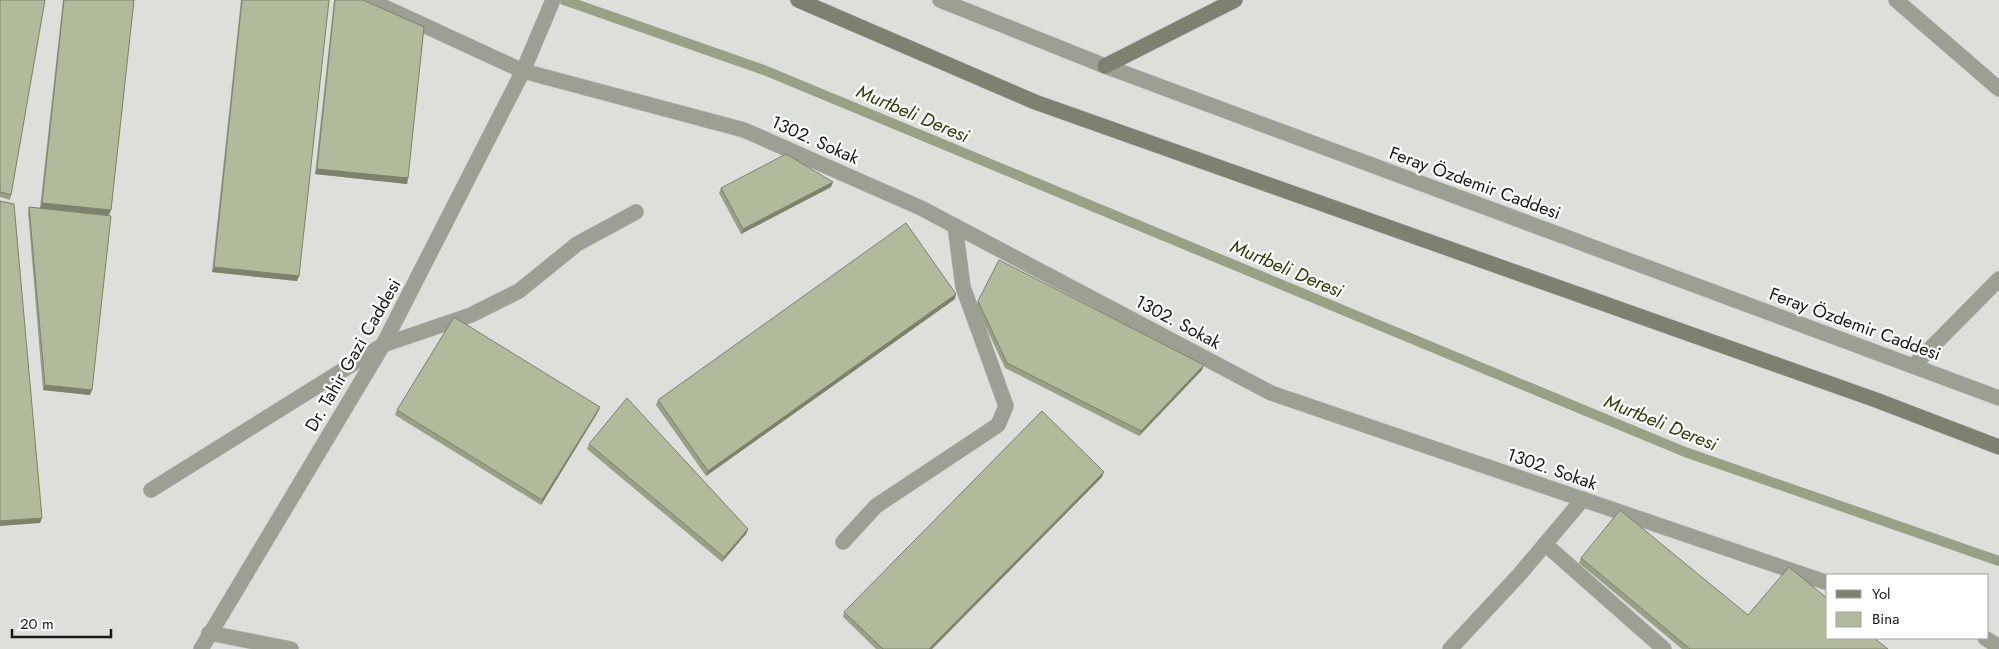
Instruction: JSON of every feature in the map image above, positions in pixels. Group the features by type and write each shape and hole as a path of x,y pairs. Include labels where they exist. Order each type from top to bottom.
{"street":[{"name":"1302. Sokak","path":"369,0 523,71 744,130 921,208 1271,392 1826,582"},
{"name":"Dr. Tahir Gazi Caddesi","path":"201,649 383,345 523,71 552,0"},
{"path":"798,0 1035,102 1867,397 1999,447"},
{"name":"Feray Özdemir Caddesi","path":"940,0 1105,66 1999,398"},
{"path":"1105,66 1235,0"},
{"path":"1896,0 1999,89"},
{"path":"151,490 383,345 471,315 518,290 577,244 636,212"},
{"path":"844,542 876,506 998,425 1006,406 963,287 955,226"},
{"path":"1914,365 1999,279"},
{"path":"1450,649 1583,499"},
{"path":"1545,544 1664,649"},
{"path":"209,633 291,649"},
{"path":"1987,639 1999,646"}],"building":[{"path":"0,0 45,0 11,195 0,192"},
{"path":"64,0 134,0 111,210 42,203"},
{"path":"242,0 329,0 299,276 214,267"},
{"path":"335,0 363,0 424,27 408,178 317,169"},
{"path":"786,154 833,182 743,229 721,188"},
{"path":"0,201 14,204 42,518 0,521"},
{"path":"29,207 111,216 92,390 45,385"},
{"path":"906,223 956,294 708,471 658,400"},
{"path":"999,260 1204,365 1141,431 1007,363 978,301"},
{"path":"454,317 600,407 542,500 397,410"},
{"path":"627,398 748,529 724,557 589,444"},
{"path":"1042,411 1104,472 929,649 883,649 844,612"},
{"path":"1620,510 1748,615 1789,567 1826,597 1826,639 1875,639 1888,649 1690,649 1581,558"}],"waterway":[{"name":"Murtbeli Deresi","path":"564,0 764,70 1685,452 1999,561"}]}
